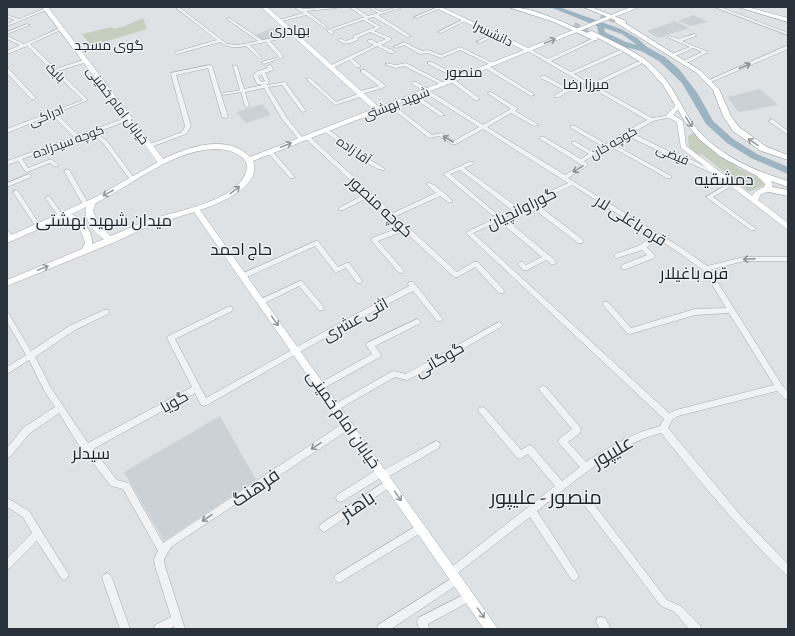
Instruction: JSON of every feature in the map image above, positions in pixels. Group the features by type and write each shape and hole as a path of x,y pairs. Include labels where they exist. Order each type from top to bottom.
{"highway":[{"path":"511,7 540,14 579,30 639,64 667,89"},
{"path":"522,7 574,24"},
{"path":"577,7 601,15"},
{"path":"586,7 635,28 687,61 716,89 727,116 736,129 764,149 788,158"},
{"path":"612,19 699,72"},
{"path":"588,30 646,64 656,72 692,127 703,139 736,162 766,180 769,184 767,190 788,193"},
{"path":"756,173 788,184"}],"main road":[{"path":"264,7 378,110"},
{"name":"دانشسرا","path":"438,7 528,50"},
{"path":"612,19 636,7"},
{"path":"745,7 788,20"},
{"name":"خیابان امام خمینی","path":"46,8 162,164"},
{"name":"شهید بهشتى","path":"249,160 453,81 579,30 588,30 612,19"},
{"path":"678,106 669,116 680,122 683,147 788,227"},
{"path":"7,283 112,240 146,224 196,209 224,198 239,188 250,174 251,164 249,160 234,149 209,147 193,150 162,164 90,203 38,226 8,237"},
{"path":"754,201 756,195 760,191 767,190"},
{"path":"90,203 89,210 94,224 103,235 112,240"},
{"name":"خیابان امام خمینی","path":"196,209 492,629"},
{"path":"62,215 74,218 84,228 89,242 86,251"}],"street":[{"path":"177,7 220,41 231,46 248,45 295,35"},
{"path":"296,7 308,13 325,27"},
{"path":"303,10 337,7"},
{"path":"341,40 346,43 354,37 371,32 370,30 379,27 351,7"},
{"path":"332,33 329,31 393,8 402,7"},
{"path":"416,17 438,7"},
{"path":"716,7 788,34"},
{"path":"7,25 46,8"},
{"path":"372,8 381,13"},
{"path":"279,21 308,13"},
{"path":"374,15 409,36"},
{"path":"7,16 19,20"},
{"path":"229,19 264,41"},
{"path":"440,32 448,30 465,20"},
{"path":"7,35 28,25"},
{"path":"8,52 61,28"},
{"path":"330,67 350,59 389,39 371,32"},
{"path":"478,42 496,34"},
{"name":"بابک","path":"7,35 25,44 86,100"},
{"path":"678,41 694,35"},
{"path":"669,37 706,52 687,61"},
{"path":"548,61 596,39"},
{"path":"177,53 220,41"},
{"name":"کوچه منصور","path":"264,41 282,57 267,65 271,69 260,72 264,74 267,81 264,85 285,119 304,138 456,275 476,264 501,292"},
{"path":"370,41 392,52"},
{"path":"396,47 404,43 422,53 428,51 441,57 460,48 490,65 533,95"},
{"path":"248,45 260,58"},
{"path":"363,45 369,48"},
{"path":"676,54 693,47"},
{"path":"709,81 788,47"},
{"path":"528,50 651,120"},
{"path":"571,74 620,52"},
{"path":"350,59 358,66"},
{"path":"54,72 85,61"},
{"path":"430,63 460,78"},
{"path":"388,64 398,68 404,64 444,84"},
{"path":"592,86 639,64"},
{"path":"149,146 184,133 188,126 173,74 210,66 225,117"},
{"path":"235,66 247,106"},
{"path":"7,70 33,98"},
{"path":"308,79 335,104 383,86 363,70"},
{"path":"543,77 567,90"},
{"path":"453,81 477,99"},
{"path":"557,96 583,81"},
{"path":"226,94 264,85 284,83 304,111"},
{"name":"قره باغلی لار","path":"414,83 658,236 706,269 779,387 788,397"},
{"path":"390,105 431,137 439,134 454,143 515,109 489,93"},
{"path":"414,96 442,115"},
{"name":"ادراکی","path":"7,131 12,127 86,100"},
{"path":"511,111 536,126"},
{"name":"کوچه خان","path":"564,178 584,166 581,161 607,145 651,120 669,116"},
{"name":"ادراکی","path":"57,117 78,138"},
{"name":"کوچه سیدزاده","path":"7,163 128,119"},
{"path":"772,121 788,133"},
{"path":"573,127 669,177"},
{"name":"آقا زاده","path":"326,130 365,159 382,169"},
{"name":"فیضی","path":"628,133 667,153 671,152 719,174"},
{"path":"96,135 105,142 133,180"},
{"path":"542,138 581,161"},
{"path":"574,143 592,154"},
{"path":"270,152 292,177"},
{"path":"19,159 27,170 52,161 56,165"},
{"path":"471,163 446,174 494,214"},
{"path":"462,168 516,210"},
{"path":"67,171 90,203"},
{"path":"7,185 29,176"},
{"name":"گوراوانچیان","path":"572,183 469,233 669,418"},
{"path":"429,184 450,201"},
{"path":"731,184 709,197 753,229"},
{"path":"16,192 38,226"},
{"path":"392,216 441,193"},
{"path":"341,209 369,195"},
{"path":"48,198 62,215"},
{"path":"531,203 580,242"},
{"path":"500,218 553,262"},
{"path":"401,271 374,240 405,228"},
{"path":"617,256 642,246 658,236"},
{"path":"243,276 316,243 337,270 347,265 359,282"},
{"path":"624,267 652,256 642,246"},
{"path":"521,264 525,268 547,257"},
{"path":"706,269 744,259 788,259"},
{"path":"261,302 300,283 321,308"},
{"name":"اثنی عشری","path":"296,351 412,286 440,319"},
{"path":"606,304 630,331 695,312 732,310"},
{"path":"196,388 171,338 230,309"},
{"path":"7,371 72,328 106,312"},
{"path":"7,316 48,390 87,448 114,483 126,486 162,551 159,559 160,566 178,624 159,629"},
{"path":"321,386 377,355 370,345 417,322"},
{"name":"گوگانی","path":"336,407 394,374 407,377 500,325"},
{"name":"گویا","path":"87,448 196,388 204,403 296,351"},
{"path":"779,387 676,413 669,418 663,429 697,472 768,552 788,571"},
{"path":"543,389 577,430 562,442 586,467"},
{"path":"7,454 26,430 60,408"},
{"path":"482,410 520,455 530,449 561,486"},
{"name":"فرهنگ","path":"162,551 168,544 348,425"},
{"name":"علیپور","path":"382,629 454,576 531,510 586,467 611,450 638,435 663,429"},
{"path":"340,498 384,476 436,445"},
{"name":"باهنر","path":"324,527 384,476"},
{"path":"7,502 26,514 64,575"},
{"path":"587,502 664,603 678,609 696,629"},
{"path":"531,510 574,576"},
{"path":"339,578 421,528"},
{"path":"7,564 38,534"},
{"path":"107,578 125,629"},
{"path":"424,629 422,622 469,597"}],"shaded area":[{"path":"693,15 708,22 691,26 678,21"},
{"path":"675,21 689,28 658,38 647,31"},
{"path":"278,26 288,34 263,41 255,35"},
{"path":"760,89 778,105 739,112 727,97"},
{"path":"262,104 271,115 246,123 236,112"},
{"path":"220,416 256,480 164,541 124,472"}],"green space":[{"path":"143,18 147,29 91,46 82,34 112,27 114,29"},
{"path":"693,133 740,169 762,179 764,185 749,192 703,155 697,154 689,147 688,136"}],"waterway":[{"path":"553,7 600,25"},
{"path":"600,25 612,28 630,36 635,39 644,49"},
{"path":"600,25 602,33 623,44 644,49"},
{"path":"644,49 662,59 676,71 694,94 709,122 730,141 754,156 788,171"}],"tunnel":[{"path":"601,15 617,21"},
{"path":"574,25 590,32"}],"district":[{"name":"بهادری","path":"290,30"},
{"name":"گوی مسجد","path":"109,45"},
{"name":"منصور","path":"464,72"},
{"name":"میرزا رضا","path":"586,84"},
{"name":"دمشقیه","path":"724,179"},
{"name":"میدان شهید بهشتی","path":"104,220"},
{"name":"حاج احمد","path":"241,249"},
{"name":"قره باغیلار","path":"694,273"},
{"name":"سیدلر","path":"91,453"},
{"name":"منصور - علیپور","path":"546,497"}]}
